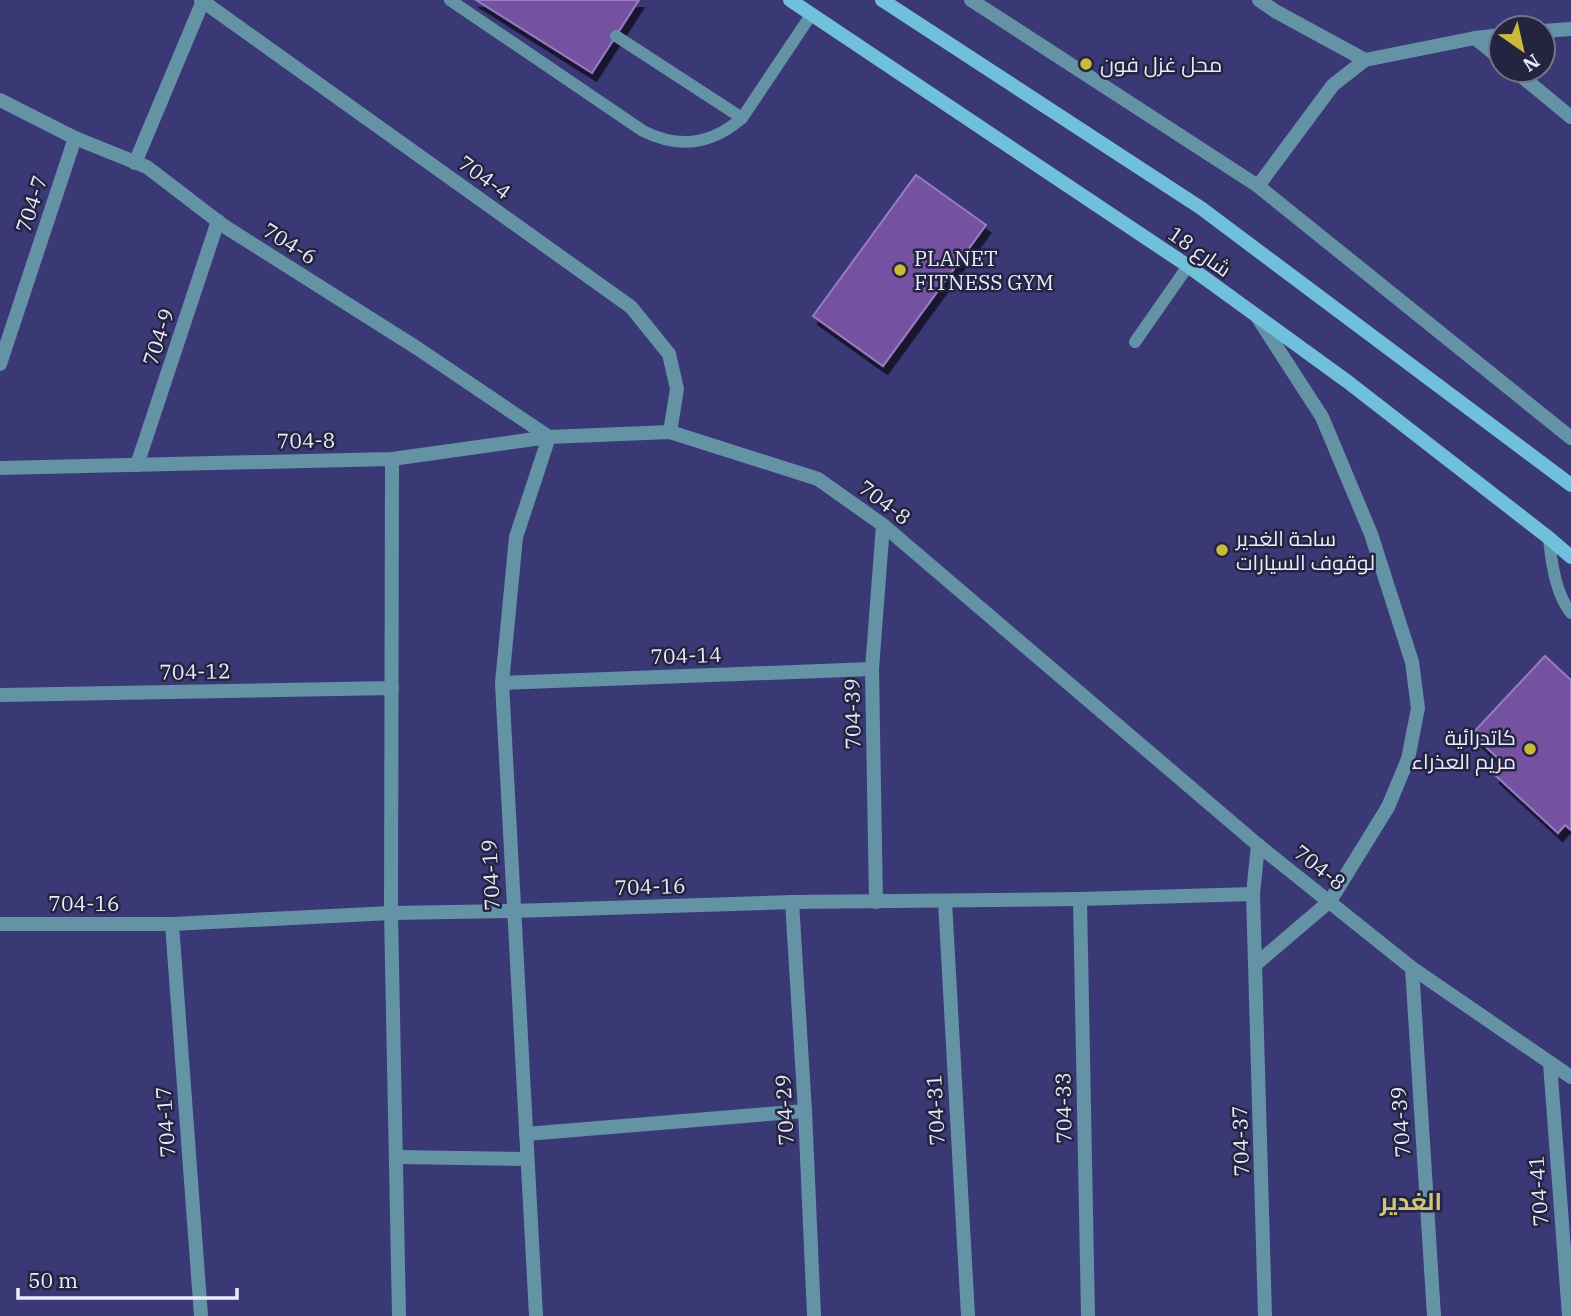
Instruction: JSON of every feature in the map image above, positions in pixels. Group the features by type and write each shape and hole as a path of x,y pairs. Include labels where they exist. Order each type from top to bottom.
{"street":[{"name":"شارع 18","path":"790,0 1188,267 1348,382 1571,557"},
{"name":"شارع 18","path":"883,0 1201,208 1571,485"},
{"path":"971,0 1258,186 1571,438"},
{"path":"1259,0 1278,6 1364,60"},
{"path":"135,163 202,1"},
{"name":"704-4","path":"202,1 631,307 669,354 677,389 670,432"},
{"path":"1258,186 1333,85 1364,60 1487,37"},
{"path":"1475,38 1487,48"},
{"path":"1531,84 1571,117"},
{"name":"704-6","path":"0,100 75,138 148,167 218,221 550,437"},
{"name":"704-7","path":"0,364 75,138"},
{"name":"704-9","path":"138,465 218,221"},
{"path":"1256,964 1330,901 1388,807 1408,759 1419,708 1412,662 1371,534 1322,417 1257,317"},
{"name":"704-8","path":"0,468 392,459 550,437 670,432 818,479 883,525 1258,845 1412,968 1571,1077"},
{"name":"704-19","path":"536,1316 502,683 516,537 550,437"},
{"path":"392,459 391,913 399,1316"},
{"name":"704-39","path":"876,902 872,669 883,525"},
{"name":"704-14","path":"502,683 872,669"},
{"name":"704-12","path":"0,695 392,688"},
{"path":"1252,894 1258,845"},
{"name":"704-16","path":"0,925 172,924 391,913 792,902 1252,894"},
{"name":"704-37","path":"1252,894 1265,1316"},
{"name":"704-33","path":"1080,899 1088,1316"},
{"name":"704-31","path":"945,901 968,1316"},
{"name":"704-29","path":"792,902 814,1316"},
{"name":"704-17","path":"172,924 201,1316"},
{"name":"704-39","path":"1412,968 1434,1316"},
{"name":"704-41","path":"1550,1063 1569,1316"},
{"path":"526,1134 805,1111"},
{"path":"396,1157 527,1159"}],"lane":[{"path":"450,0 643,131 661,139 679,142 717,135 742,118 811,15"},
{"path":"616,36 742,118"},
{"path":"1135,342 1188,267"},
{"path":"1549,538 1556,580 1566,608 1571,613"}],"building":[{"path":"476,0 639,0 592,73"},
{"name":"PLANET FITNESS GYM","path":"916,175 986,225 883,366 813,316"},
{"name":"كاتدرائية مريم العذراء","path":"1545,656 1571,680 1571,830 1565,825 1558,833 1495,775 1505,765 1472,734"}],"place":[{"name":"محل غزل فون","path":"1086,64"},
{"name":"PLANET FITNESS GYM","path":"900,270"},
{"name":"ساحة الغدير لوقوف السيارات","path":"1222,550"},
{"name":"كاتدرائية مريم العذراء","path":"1530,749"}],"district":[{"name":"الغدير","path":"1411,1201"}]}
